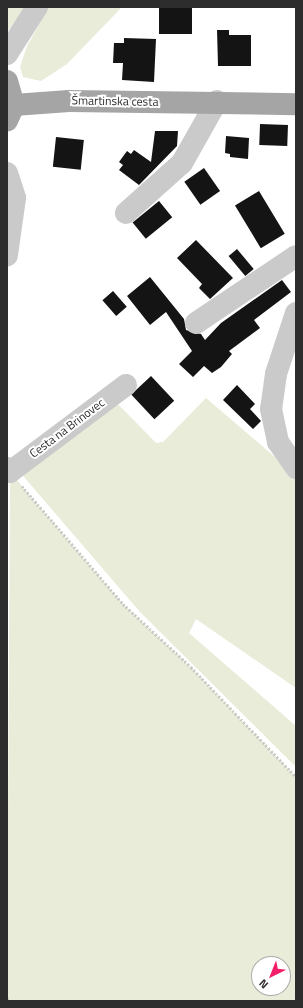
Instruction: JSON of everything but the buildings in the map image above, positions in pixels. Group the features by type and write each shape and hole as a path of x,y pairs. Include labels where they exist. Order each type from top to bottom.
{"main road":[{"path":"7,81 11,113"},
{"name":"Šmartinska cesta","path":"11,113 69,101 296,104"}],"street":[{"path":"7,54 37,7"},
{"path":"126,213 182,163 217,102"},
{"path":"7,173 16,198 7,255"},
{"path":"196,323 296,256"},
{"path":"293,459 278,442 271,409 276,374 291,358 296,313"},
{"name":"Cesta na Brinovec","path":"8,470 126,386"}],"path":[{"path":"8,470 123,604 191,667 296,777"},
{"path":"7,998 10,1001"}],"green space":[{"path":"7,7 26,7 7,32"},
{"path":"49,7 122,7 67,64 41,81 23,77 20,67 27,46"},
{"path":"206,398 296,475 296,688 196,619 189,633 296,726 296,767 140,612 18,470 114,400 156,443 163,442"},
{"path":"10,472 123,604 191,667 296,777 296,1001 7,1001"}]}
